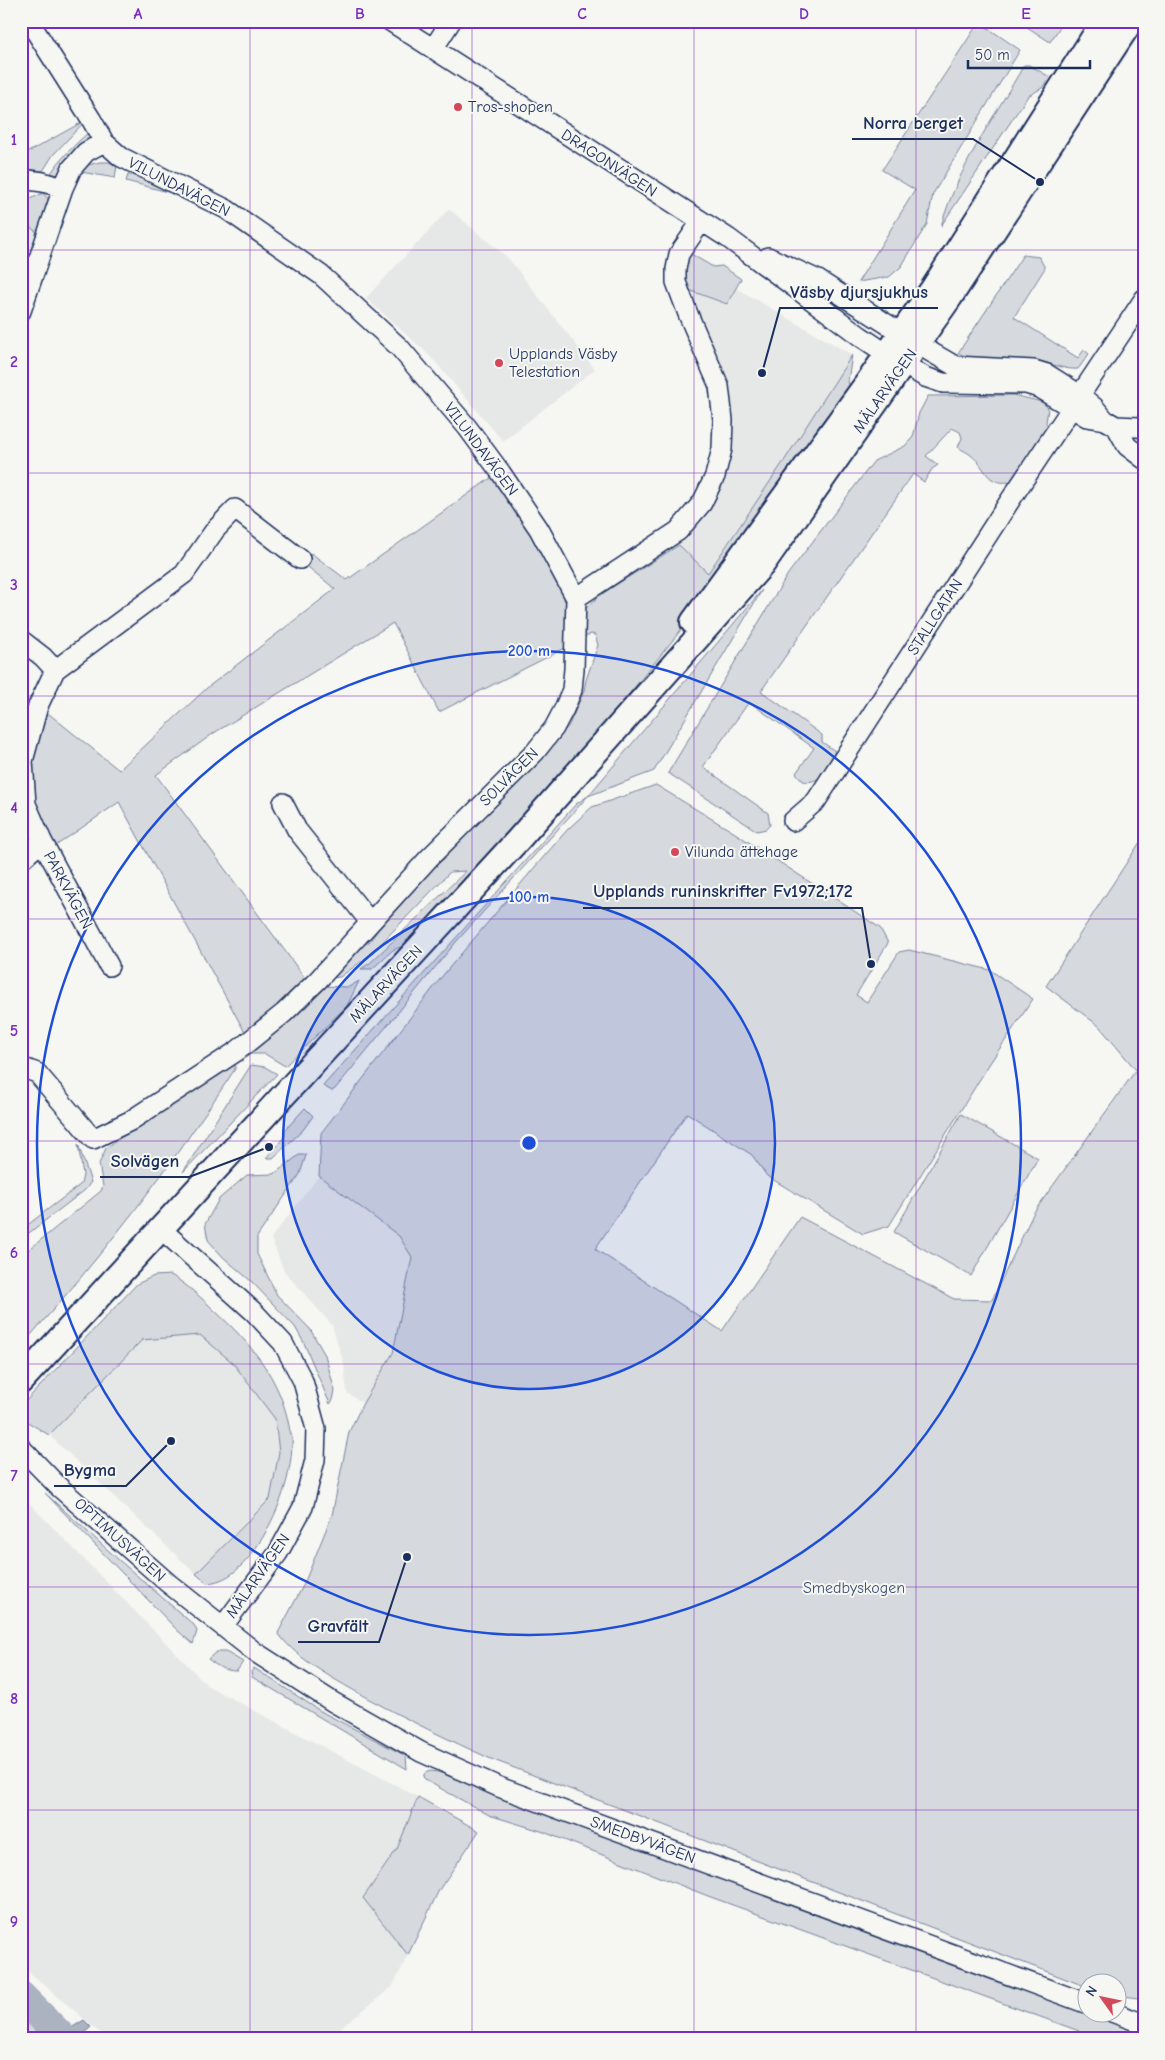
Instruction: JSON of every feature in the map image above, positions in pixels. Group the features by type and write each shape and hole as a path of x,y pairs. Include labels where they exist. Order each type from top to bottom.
{"main road":[{"name":"MÄLARVÄGEN","path":"21,1381 609,738 909,339 934,287 1104,21"},
{"name":"MÄLARVÄGEN","path":"909,339 950,297 1131,21"}],"street":[{"name":"VILUNDAVÄGEN","path":"29,21 104,142 121,157 226,208 321,275 400,348 467,427 501,473 539,529 576,598"},
{"name":"DRAGONVÄGEN","path":"390,21 701,222 728,238 818,280 909,339"},
{"path":"433,49 451,21"},
{"path":"21,311 63,188 72,168 86,152 104,142"},
{"path":"21,179 43,182 63,188"},
{"path":"576,598 678,531 702,503 715,476 722,449 723,420 719,386 676,282 679,254 701,222"},
{"name":"DRAGONVÄGEN","path":"728,238 860,336 895,359"},
{"name":"STALLGATAN","path":"793,821 816,801 1144,299"},
{"path":"909,339 955,366 1034,370 1047,374 1076,402 1087,417 1144,429"},
{"path":"895,359 925,377 943,383 1026,384 1076,402"},
{"path":"1110,423 1127,446 1144,459"},
{"name":"PARKVÄGEN","path":"109,966 42,842 26,804 23,761 38,706 55,670 184,574 215,530 235,509 300,559"},
{"name":"SOLVÄGEN","path":"21,1067 37,1073 93,1139 130,1121 237,1051 284,1013 317,981 370,922 486,800 535,752 554,728 572,690 576,598"},
{"path":"21,640 43,657 55,670"},
{"path":"284,803 297,830 370,922"},
{"path":"21,860 42,842"},
{"name":"MÄLARVÄGEN","path":"161,1229 254,1312 282,1343 303,1380 316,1429 315,1460 303,1507 278,1552 223,1626"},
{"name":"OPTIMUSVÄGEN","path":"21,1448 59,1487 168,1583 223,1626"},
{"name":"SMEDBYVÄGEN","path":"223,1626 255,1652 333,1702 421,1752 499,1787 1078,2000"},
{"path":"1128,2018 1144,2024"}],"shaded area":[{"path":"449,209 508,258 595,369 503,441 430,356 366,298"},
{"path":"21,221 37,232 21,280"},
{"path":"736,288 852,355 784,461 707,573 679,545 704,514 731,443 686,289 727,304"},
{"path":"319,1176 399,1236 412,1257 393,1353 363,1403 347,1393 344,1364 332,1325 284,1271 271,1238"},
{"path":"200,1335 233,1363 275,1419 279,1452 270,1499 196,1574 49,1435 142,1340"},
{"path":"21,1495 208,1686 418,1797 397,1849 363,1898 408,1955 392,1987 327,2039 101,2039 103,2035 21,1965"},
{"path":"84,2020 91,2027 80,2037 82,2039 57,2039 56,2033 64,2027 71,2028"}],"green space":[{"path":"1018,21 1064,21 1050,42"},
{"path":"979,22 1020,50 933,194 927,224 901,267 889,277 858,282 915,190 882,170"},
{"path":"1024,65 1029,65 1050,77 1042,88 1028,96 941,226 948,205 967,163"},
{"path":"86,120 53,155 43,171 27,169 21,156"},
{"path":"88,133 91,138 68,161 58,175 51,173 68,152"},
{"path":"100,162 117,165 115,178 81,172 88,165"},
{"path":"128,175 133,175 175,194 126,181"},
{"path":"43,193 49,200 37,232 21,221 21,203"},
{"path":"691,254 713,267 722,266 741,279 727,304 686,289 684,265"},
{"path":"1023,255 1039,257 1045,268 1014,317 1078,358 1084,350 1089,354 1078,369 1064,368 1030,360 977,359 958,353"},
{"path":"852,355 848,381 852,393 677,635 565,773 441,908 403,946 393,950 372,969 361,969 370,963 466,871 450,872 368,957 340,977 330,978 359,947 369,942 437,864 546,754 569,725 584,691 598,645 595,635 591,634 582,638 583,611 600,595 679,545 708,573 784,461"},
{"path":"1013,395 1042,402 1048,408 1046,423 1048,425 1010,482 996,481 987,475 969,453 958,447 962,438 960,432 952,428 926,456 938,465 932,469 924,482 913,474 761,691 822,735 822,742 835,751 820,777 815,780 803,781 796,773 814,748 749,702 703,767 768,813 770,825 766,829 757,831 668,773 788,574 874,461 905,446 913,437 919,413 928,396"},
{"path":"495,475 535,533 565,593 564,600 571,606 569,646 439,712 393,623 214,733 156,775 307,981 247,1036 119,802 54,847 34,805 29,761 44,710 119,770 208,687 335,589 303,563 311,553 347,580"},
{"path":"762,590 654,771 588,796"},
{"name":"Smedbyskogen","path":"656,785 735,833 880,928 888,943 856,995 867,1002 899,952 909,950 990,970 1033,999 990,1063 889,1226 863,1234 767,1176 752,1155 687,1113 595,1249 722,1331 800,1217 954,1299 992,1300 1034,1212 1136,1070 1099,1026 1046,986 1144,836 1144,1999 1128,1997 1128,1972 1078,1972 1078,1984 491,1759 398,1714 331,1677 296,1653 278,1633 304,1584 332,1515 349,1432 363,1403 393,1353 412,1257 399,1236 319,1176 321,1133 444,974 568,829 592,807"},
{"path":"588,796 456,942 335,1089 332,1091 323,1086 576,804"},
{"path":"359,981 347,1006 285,1066 265,1054 250,1054 248,1048 318,986 349,987"},
{"path":"235,1063 235,1069 211,1105 134,1212 79,1280 21,1346 21,1256 101,1191 103,1186 99,1164 106,1148 218,1070"},
{"path":"251,1065 265,1067 277,1074 183,1172"},
{"path":"305,1108 313,1116 303,1130 273,1158 266,1158 285,1136 285,1130"},
{"path":"961,1114 1038,1158 971,1276 894,1232"},
{"path":"78,1144 91,1182 85,1190 21,1239 21,1230 81,1184 83,1175"},
{"path":"299,1155 306,1155 300,1174 257,1237 257,1254 277,1295 310,1329 325,1355 335,1391 330,1404 304,1343 295,1327 208,1240 205,1224 219,1199 247,1175 274,1174"},
{"path":"171,1275 194,1291 228,1323 262,1362 279,1392 285,1408 292,1440 287,1481 263,1537 252,1553 233,1573 225,1578 207,1583 196,1574 270,1499 279,1452 275,1419 233,1363 200,1335 142,1340 49,1435 21,1418 21,1406 137,1284 154,1276"},
{"path":"45,1493 194,1625 197,1631 193,1644 177,1630"},
{"path":"216,1652 226,1652 243,1662 237,1671 225,1669 208,1659"},
{"path":"254,1668 322,1712 406,1756 407,1769 252,1677 251,1672"},
{"path":"430,1771 438,1772 717,1877 995,1977 1078,2009 1078,2022 1111,2022 1144,2035 1144,2039 1101,2039 708,1896 541,1831 489,1815 427,1781 423,1777 425,1773"},
{"path":"418,1797 479,1831 439,1890 408,1955 363,1898 397,1849"},
{"path":"21,2008 52,2039 21,2039"}],"waterway":[{"path":"21,1996 64,2039"}],"place":[{"name":"Tros-shopen","path":"458,107"},
{"name":"Norra berget","path":"1040,182"},
{"name":"Upplands Väsby Telestation","path":"499,363"},
{"name":"Väsby djursjukhus","path":"762,373"},
{"name":"Vilunda ättehage","path":"675,852"},
{"name":"Upplands runinskrifter Fv1972;172","path":"871,964"},
{"name":"Solvägen","path":"269,1147"},
{"name":"Bygma","path":"171,1441"},
{"name":"Gravfält","path":"407,1557"}]}
